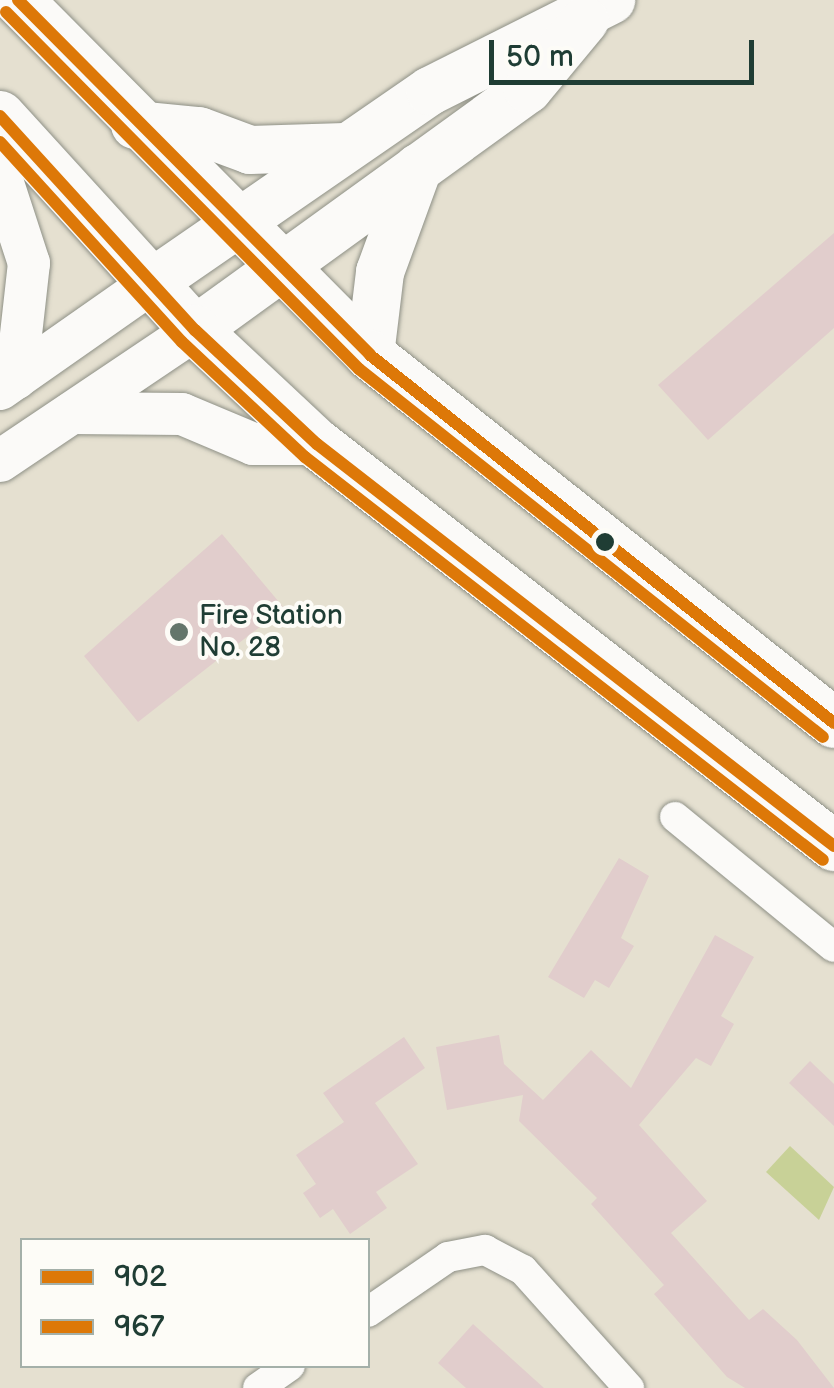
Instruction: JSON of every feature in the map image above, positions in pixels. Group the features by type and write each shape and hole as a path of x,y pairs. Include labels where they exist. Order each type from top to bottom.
{"highway":[{"path":"18,0 233,225 370,355 834,723"},
{"path":"1,126 195,330 318,444 834,846"}],"main road":[{"path":"8,383 345,147 504,48 599,9"},
{"path":"0,461 195,330 528,89 599,9"},
{"path":"135,125 200,131 250,150 345,147"},
{"path":"370,355 380,272 418,168"},
{"path":"0,174 29,263 8,383"},
{"path":"72,414 182,414 253,444 318,444"}],"street":[{"path":"675,817 834,948"},
{"path":"370,1311 448,1258 485,1250 523,1270 630,1388"},
{"path":"258,1388 287,1368"}],"green space":[{"path":"790,1146 834,1187 819,1220 766,1172"}],"building":[{"path":"834,233 834,328 708,440 658,385"},
{"name":"Fire Station No. 28","path":"222,534 284,608 138,722 84,656"},
{"path":"619,858 649,876 621,938 634,946 609,988 595,980 584,998 548,977"},
{"path":"715,935 754,957 721,1016 734,1024 711,1066 696,1058 639,1125 707,1201 671,1233 749,1320 763,1309 797,1340 834,1388 745,1388 727,1377 654,1294 664,1285 591,1204 597,1198 519,1121 523,1095 447,1110 436,1047 499,1035 504,1064 543,1100 591,1050 631,1088"},
{"path":"404,1037 425,1068 375,1103 418,1164 376,1192 387,1208 350,1234 333,1209 320,1218 303,1193 316,1184 296,1155 344,1122 323,1093"},
{"path":"810,1061 834,1084 834,1126 789,1083"},
{"path":"473,1324 544,1388 466,1388 438,1363"}],"transit line":[{"name":"902","path":"18,0 370,355 834,723"},
{"name":"967","path":"6,12 359,369 823,737"},
{"name":"902","path":"0,116 195,330 317,444 834,846"},
{"name":"967","path":"0,142 182,342 305,457 823,860"}],"place":[{"name":"Fire Station No. 28","path":"179,632"}]}
